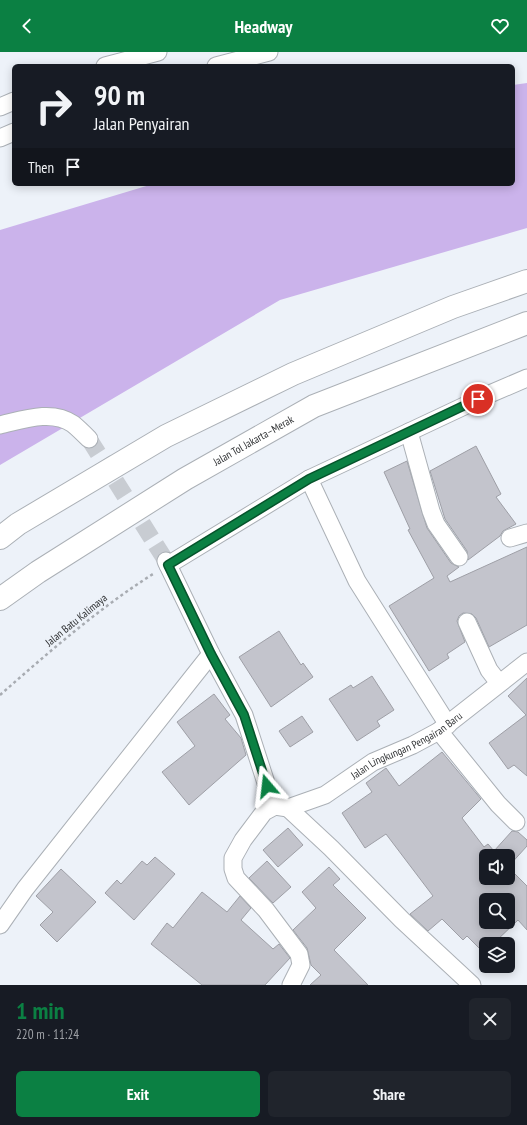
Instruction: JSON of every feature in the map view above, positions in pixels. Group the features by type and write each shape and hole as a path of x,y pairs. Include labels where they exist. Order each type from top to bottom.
{"highway":[{"path":"0,538 18,524 166,436 286,377 453,307 527,282"},
{"name":"Jalan Tol Jakarta–Merak","path":"0,599 38,572 185,479 314,406 527,323"}],"street":[{"path":"113,64 158,52"},
{"path":"224,64 269,52"},
{"path":"0,107 12,102"},
{"path":"0,138 12,133"},
{"path":"472,985 402,920 331,848 282,807 267,786 244,715 211,654 167,563 309,479 492,392 527,378"},
{"path":"0,425 35,417 58,417 72,424 89,439"},
{"path":"408,432 436,524 459,557"},
{"path":"309,479 357,581 444,728 498,804 516,822"},
{"path":"510,538 527,533"},
{"path":"467,622 486,664 499,683"},
{"path":"0,925 25,889 211,654"},
{"name":"Jalan Lingkungan Pengairan Baru","path":"291,985 301,965 299,954 266,910 236,878 233,869 233,858 243,840 264,812 325,796 373,762 413,745 444,728 527,662"}],"path":[{"name":"Jalan Batu Kalimaya","path":"0,695 60,643 119,596 167,563"}],"shaded area":[{"path":"527,83 527,228 280,300 0,465 0,230 146,186 515,186 515,85"}],"building":[{"path":"476,446 501,494 496,497 516,524 503,531 500,536 468,560 467,551 445,519 430,471"},
{"path":"407,461 427,528 451,563 459,567 447,576 450,582 527,547 527,625 489,647 476,618 472,614 463,613 459,616 457,621 465,642 447,654 449,658 429,671 389,606 434,578 408,530 410,529 384,472"},
{"path":"279,631 301,665 303,663 313,677 271,707 239,657"},
{"path":"372,676 394,710 377,721 380,726 357,741 329,699 351,685 353,688"},
{"path":"527,678 527,776 514,765 508,769 489,743 526,715 508,696"},
{"path":"214,694 230,715 225,719 241,738 246,755 189,805 162,772 195,746 177,722"},
{"path":"302,716 313,732 290,747 279,731"},
{"path":"442,752 481,799 462,818 484,847 488,844 492,849 479,849 479,885 515,885 515,874 527,886 527,930 518,920 515,923 515,893 479,893 479,929 509,929 500,937 479,937 479,948 467,936 463,940 442,919 428,931 410,914 433,896 386,834 365,848 342,813 372,792 366,783 386,768 399,786"},
{"path":"288,828 303,845 278,867 263,850"},
{"path":"512,831 518,832 527,840 527,846 515,859 515,849 496,849"},
{"path":"155,857 175,874 134,920 105,893 117,880 121,884 142,861 147,865"},
{"path":"267,861 291,887 273,903 249,878"},
{"path":"329,867 340,879 333,885 366,918 334,950 368,985 310,985 321,975 311,965 307,948 293,930 316,908 302,892"},
{"path":"61,869 96,902 57,942 40,925 53,912 36,896"},
{"path":"202,892 227,912 240,896 251,908 241,920 273,949 279,944 290,958 265,985 202,985 151,944 167,923 173,928"}],"tunnel":[{"path":"89,439 166,561"}],"route":[{"path":"267,786 244,715 211,654 168,565 309,479 478,399"}]}
